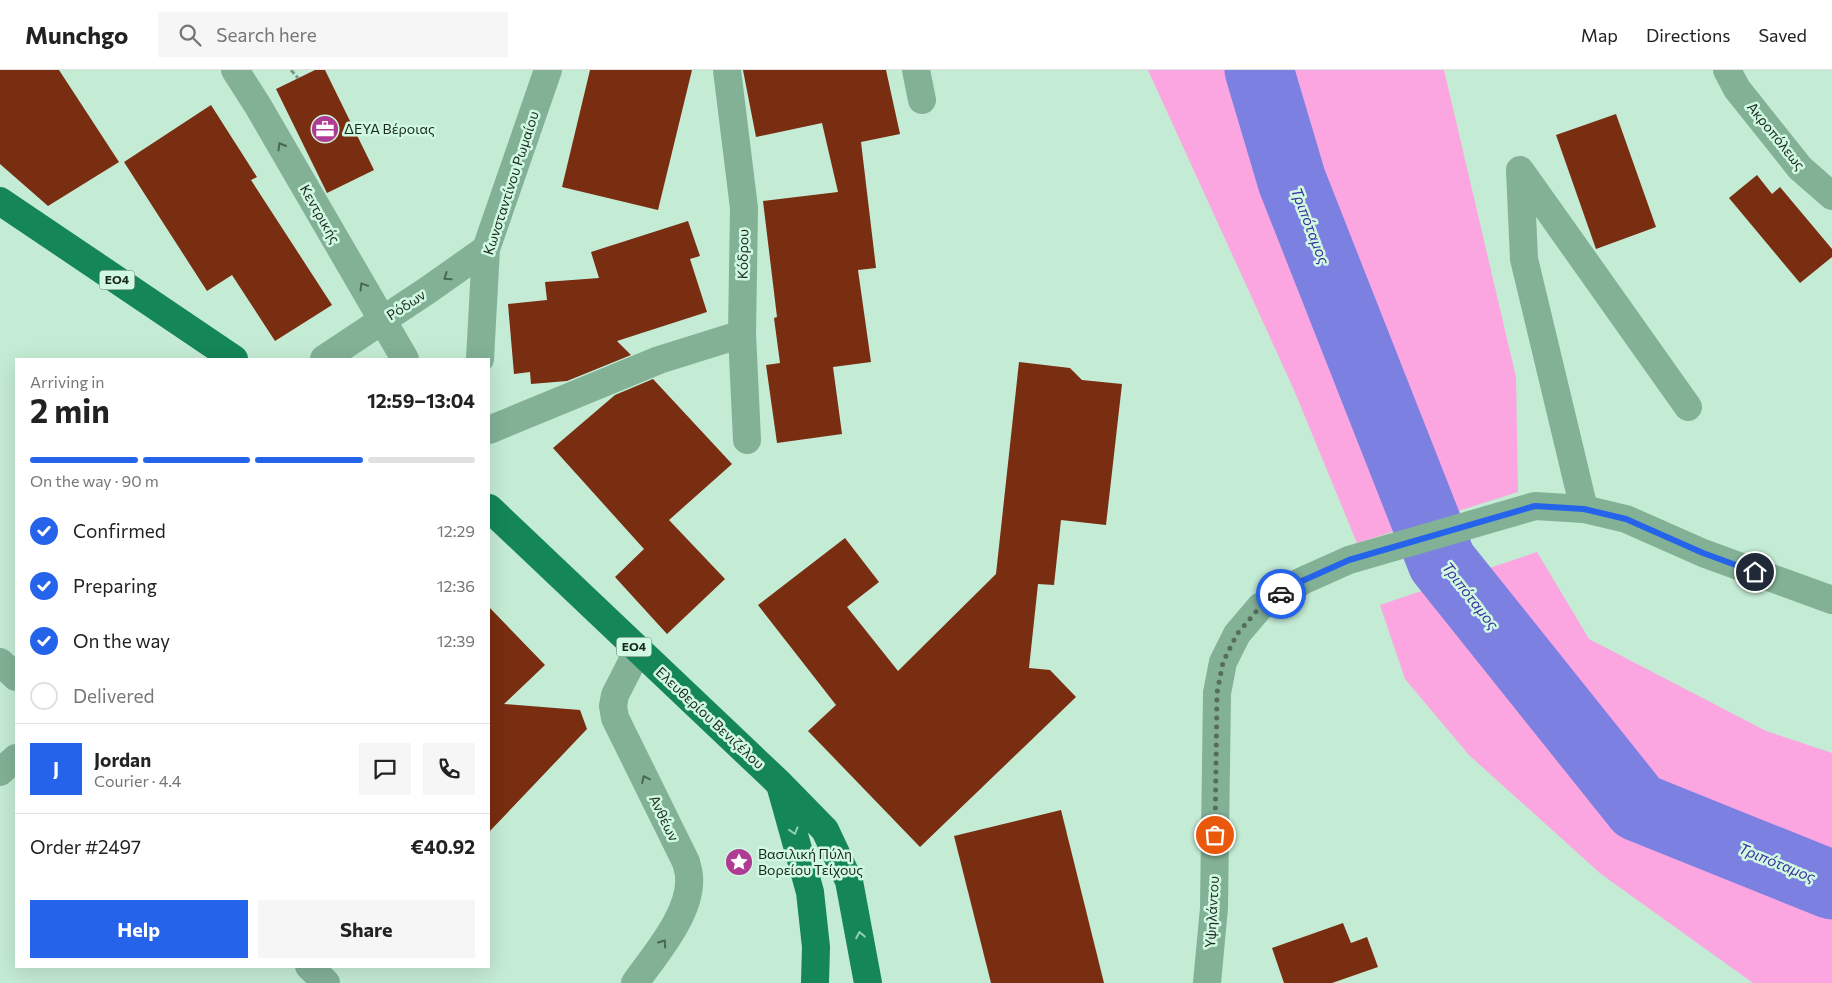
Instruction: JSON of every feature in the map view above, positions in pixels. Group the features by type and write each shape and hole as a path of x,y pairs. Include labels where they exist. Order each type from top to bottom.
{"main road":[{"name":"ΕΟ4","path":"0,201 233,358"},
{"name":"Ελευθερίου Βενιζέλου","path":"490,507 780,784 825,830 849,881 868,983"},
{"path":"780,784 810,892 816,947 815,983"}],"street":[{"name":"Κεντρικής","path":"235,70 258,106 404,358"},
{"name":"Κωνσταντίνου Ρωμαίου","path":"480,358 480,324 486,249 548,70"},
{"name":"Κόδρου","path":"727,70 744,208 742,334 747,440"},
{"path":"916,70 922,100"},
{"name":"Ακροπόλεως","path":"1727,70 1737,89 1800,168 1832,196"},
{"path":"1584,509 1524,259 1520,170 1688,406"},
{"name":"Ρόδων","path":"326,358 486,249"},
{"path":"490,430 659,360 742,334"},
{"name":"Υψηλάντου","path":"1207,983 1214,908 1217,693 1223,662 1237,634 1260,607 1302,581 1349,560 1535,506 1584,509 1626,519 1703,553 1832,600"},
{"name":"Ανθέων","path":"635,983 681,914 690,878 686,862 615,718 613,706 615,695 638,650"},
{"path":"0,662 15,676"},
{"path":"0,772 15,759"},
{"path":"312,968 326,983"}],"path":[{"path":"292,70 298,78"}],"shaded area":[{"path":"1148,70 1444,70 1516,377 1518,492 1357,543 1294,390"},
{"path":"1537,552 1589,639 1766,731 1832,753 1832,983 1753,983 1601,874 1469,755 1405,679 1380,605"}],"building":[{"path":"0,70 59,70 119,162 48,206 0,164"},
{"name":"ΔΕΥΑ Βέροιας","path":"315,70 325,70 374,170 327,193 276,89"},
{"path":"590,70 692,70 658,210 562,187"},
{"path":"743,70 886,70 900,134 861,142 876,268 858,270 871,362 833,367 842,434 777,443 766,365 780,363 774,318 777,317 763,201 838,192 822,123 756,137"},
{"path":"211,105 257,177 251,180 332,305 275,341 232,275 207,291 124,162"},
{"path":"1616,114 1656,227 1596,249 1556,135"},
{"path":"1757,175 1772,194 1780,187 1832,249 1832,257 1800,283 1729,198"},
{"path":"688,221 700,256 690,259 707,312 617,341 631,355 567,381 531,384 530,372 514,374 508,304 547,300 545,282 599,278 591,252"},
{"path":"1019,362 1070,368 1082,380 1122,384 1106,525 1061,520 1054,585 1038,584 1029,668 1050,670 1076,697 920,847 808,731 836,705 758,605 845,538 879,582 847,607 898,671 996,574"},
{"path":"653,379 732,464 669,520 725,579 667,634 615,577 644,549 553,448 615,395"},
{"path":"490,608 545,665 504,704 580,710 587,729 490,831"},
{"path":"1061,810 1104,983 991,983 954,836"},
{"path":"1343,923 1351,943 1367,937 1378,967 1332,983 1284,983 1272,948"}],"waterway":[{"name":"Τριπόταμος","path":"1259,70 1292,181 1442,562 1638,807 1832,885"}],"way so far":[{"path":"1215,835 1217,693 1223,662 1237,634 1260,607 1281,594"}],"place":[{"name":"ΔΕΥΑ Βέροιας","path":"325,129"},
{"name":"Βασιλική Πύλη Βορείου Τείχους","path":"739,862"}],"route":[{"path":"1281,594 1302,581 1349,560 1535,506 1584,509 1626,519 1703,553 1755,572"}]}
